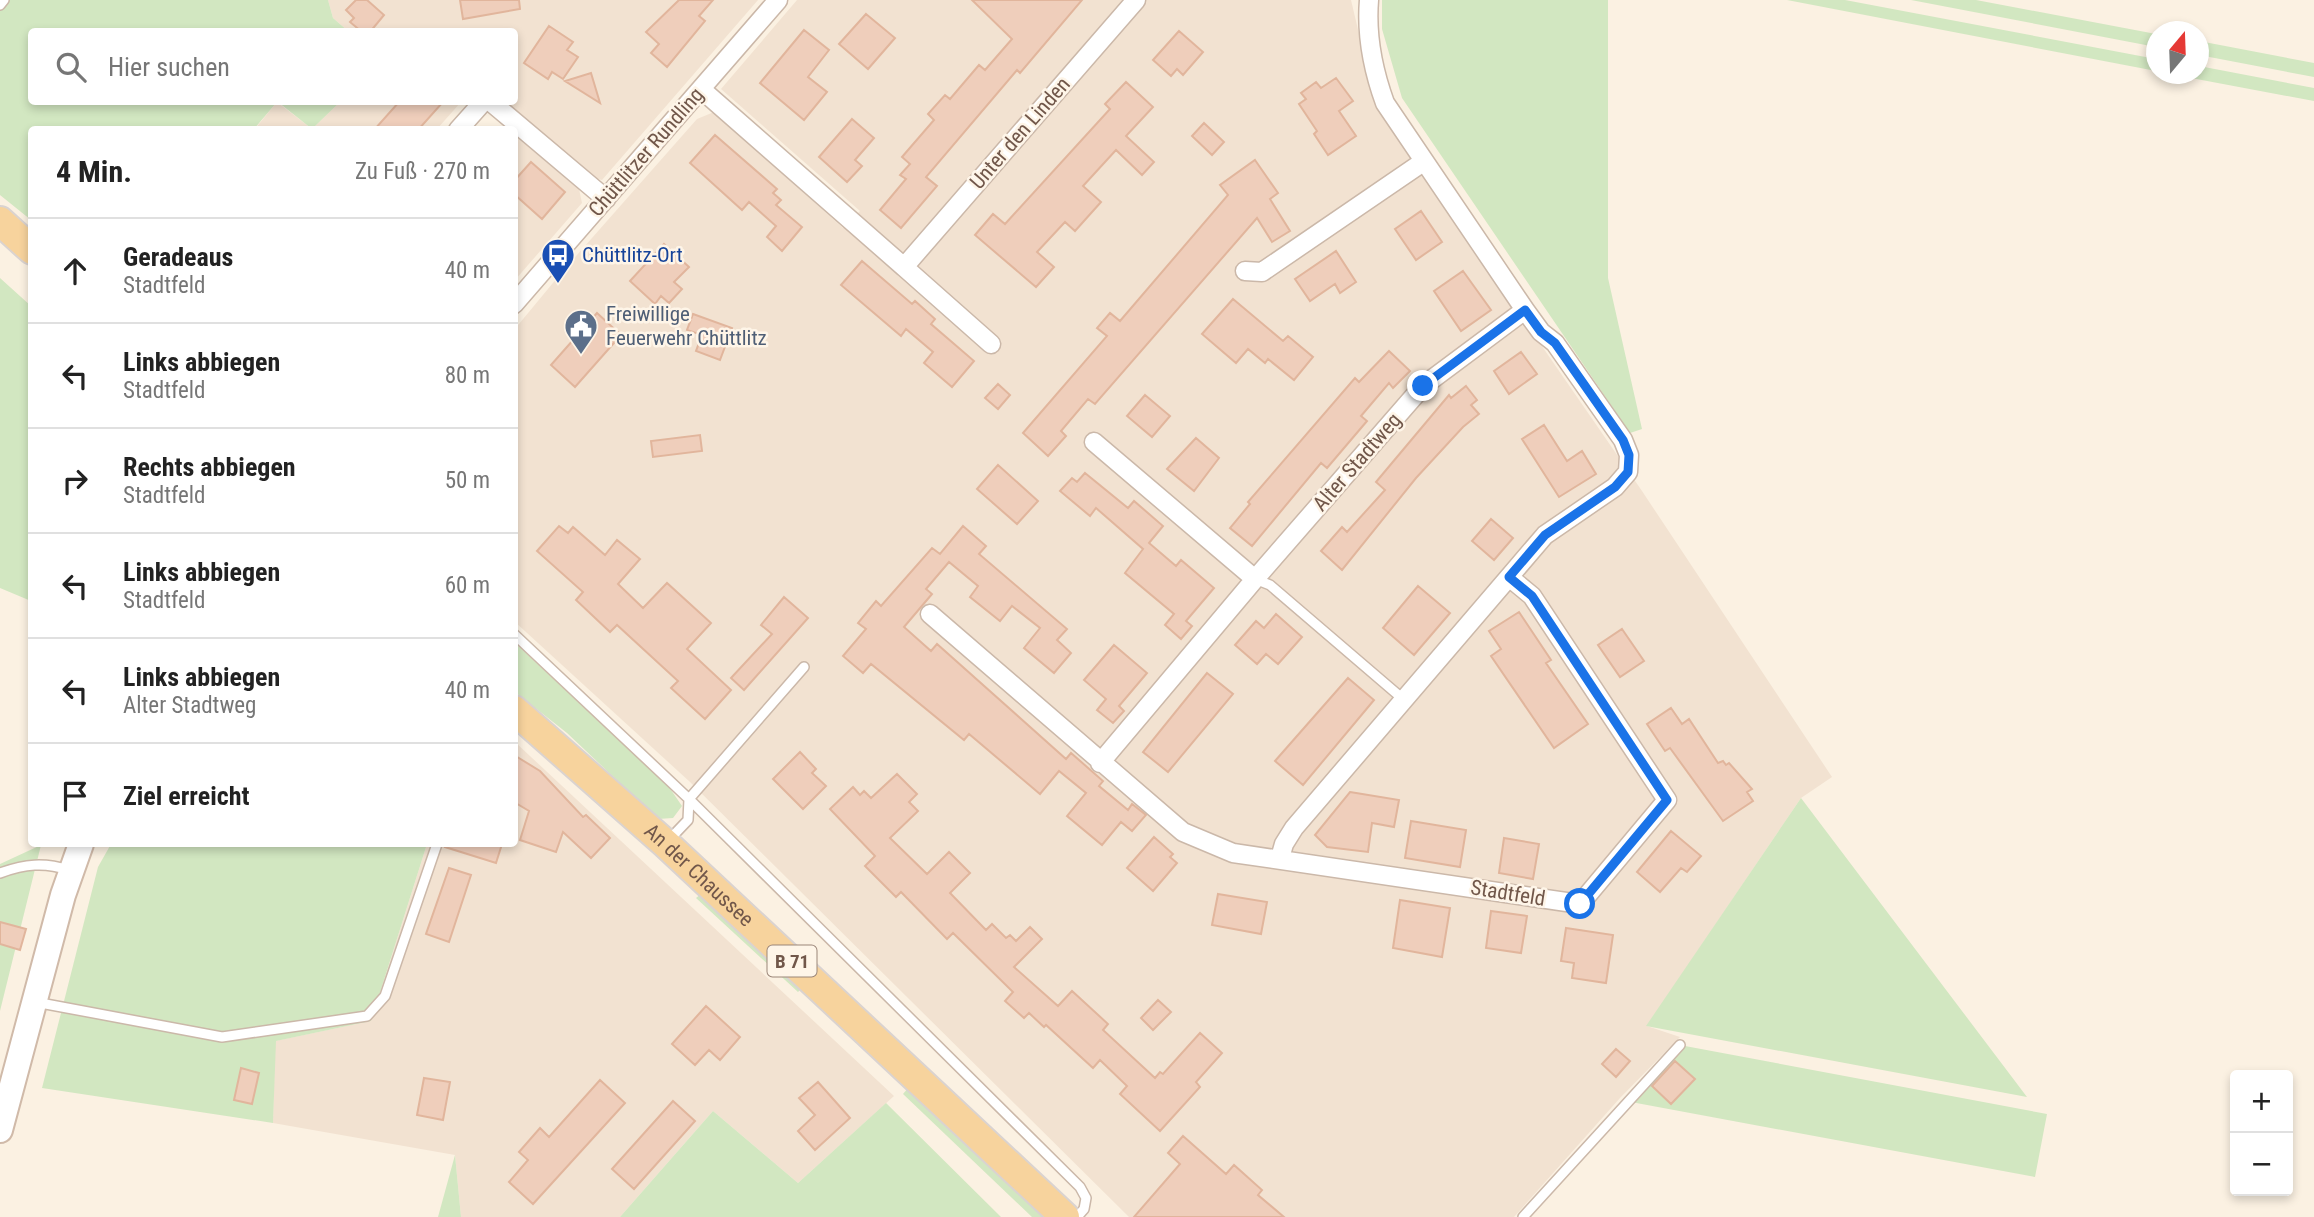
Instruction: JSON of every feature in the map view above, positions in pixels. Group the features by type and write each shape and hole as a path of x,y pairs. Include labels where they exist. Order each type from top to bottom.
{"main road":[{"path":"0,221 28,246"},
{"name":"An der Chaussee","path":"518,714 666,844 1065,1217"}],"street":[{"name":"Chüttlitzer Rundling","path":"518,299 778,0"},
{"name":"Unter den Linden","path":"904,267 1136,0"},
{"path":"1280,858 1284,844 1294,828 1545,535 1615,487 1628,472 1629,455 1623,440 1555,343 1541,332 1525,310 1385,103 1375,76 1367,17 1369,0"},
{"path":"701,89 991,344"},
{"path":"462,126 480,105"},
{"path":"495,105 606,199"},
{"path":"1245,271 1262,272 1423,162"},
{"name":"Alter Stadtweg","path":"1100,763 1423,386 1525,310"},
{"path":"1094,442 1255,579"},
{"name":"Stadtfeld","path":"1100,763 1183,832 1233,853 1580,904 1667,800 1532,596 1509,577"},
{"path":"930,614 1100,763"},
{"path":"0,1130 33,1002 80,847"}],"lane":[{"path":"0,5 4,0"},
{"path":"1255,579 1269,584 1403,699"},
{"path":"518,638 690,799 1080,1188 1086,1198 1084,1209 1077,1217"},
{"path":"666,844 688,820 690,799 804,667"},
{"path":"33,1002 222,1037 367,1016 385,996 436,847"},
{"path":"0,873 41,864 71,871"},
{"path":"1523,1217 1680,1045"}],"shaded area":[{"path":"328,0 758,0 602,180 588,176 505,105 518,105 518,28 345,28 333,18"},
{"path":"797,0 1351,0 1376,106 1642,491 1832,777 1801,798 1647,1026 1680,1037 1620,1098 1514,1217 1129,1217 690,782 518,625 518,325 697,119 714,112 843,228 860,211 721,89"},
{"path":"275,105 281,105 308,126 257,126"},
{"path":"337,105 458,105 440,126 315,126"},
{"path":"518,138 579,189 582,203 518,277"},
{"path":"518,745 894,1096 798,1183 713,1111 620,1217 461,1217 455,1155 273,1123 275,1041 371,1021 426,847 518,847"}],"green space":[{"path":"0,0 328,0 333,18 345,28 28,28 28,105 274,105 257,126 28,126 28,218 0,195"},
{"path":"1382,0 1608,0 1608,278 1642,429 1630,433 1402,98 1382,29"},
{"path":"1787,0 1845,0 2146,57 2146,69"},
{"path":"1911,0 1976,0 2146,32 2146,45"},
{"path":"2209,43 2314,63 2314,77 2209,57"},
{"path":"2209,68 2314,88 2314,101 2209,81"},
{"path":"282,105 337,105 315,126 308,126"},
{"path":"0,278 28,303 28,600 0,588"},
{"path":"518,646 669,787 682,806 673,818 658,819 567,733 518,694"},
{"path":"1801,798 2027,1097 1646,1026"},
{"path":"41,847 0,1011 0,864"},
{"path":"109,847 426,847 371,1021 276,1041 273,1123 42,1088 98,867"},
{"path":"701,894 802,988 798,992 696,898"},
{"path":"1685,1046 2047,1114 2035,1177 1631,1102"},
{"path":"909,1087 1048,1217 1032,1217 903,1094"},
{"path":"886,1103 1001,1217 620,1217 713,1111 798,1183"},
{"path":"455,1155 461,1217 438,1217"}],"building":[{"path":"356,0 367,0 384,15 373,28 357,28 350,22 354,18 346,10"},
{"path":"460,0 519,0 520,9 463,19"},
{"path":"679,0 713,0 699,16 705,21 667,67 651,53 659,44 646,32"},
{"path":"972,0 1082,0 1020,73 1017,70 926,177 937,186 901,228 880,210 906,179 900,175 910,164 902,157 934,120 928,114 945,95 950,99 979,65 985,70 1012,39"},
{"path":"866,14 895,38 868,69 839,44"},
{"path":"549,26 573,42 567,50 578,57 563,79 552,72 548,79 524,63"},
{"path":"804,30 829,50 808,77 827,92 804,120 760,83"},
{"path":"1179,31 1203,52 1183,75 1177,69 1171,76 1153,60"},
{"path":"591,73 600,103 565,81"},
{"path":"1336,78 1353,101 1339,111 1356,136 1328,155 1314,134 1317,131 1299,104 1306,99 1301,93 1316,82 1321,88"},
{"path":"1126,82 1153,107 1126,136 1154,162 1142,175 1116,150 1083,186 1101,202 1075,231 1065,222 1037,252 1054,267 1036,287 975,235 993,214 1005,224 1110,109 1105,104"},
{"path":"396,105 440,105 422,126 378,126"},
{"path":"852,119 874,138 855,160 862,166 847,182 819,157"},
{"path":"1204,123 1224,142 1212,155 1192,136"},
{"path":"715,135 777,189 773,193 781,200 776,205 802,227 782,251 767,237 776,226 749,202 742,210 690,163"},
{"path":"1255,160 1278,193 1270,199 1290,231 1272,242 1257,218 1095,404 1088,399 1061,431 1066,436 1048,456 1023,433 1107,336 1097,328 1110,313 1120,321 1228,195 1220,185"},
{"path":"531,162 565,192 542,219 518,198 518,177"},
{"path":"1421,211 1442,242 1416,260 1395,229"},
{"path":"664,244 689,267 674,282 682,289 669,303 661,296 655,304 630,281"},
{"path":"1336,251 1356,282 1340,293 1335,284 1310,301 1295,279"},
{"path":"862,261 912,304 915,301 935,319 931,324 974,361 952,387 924,363 933,352 906,329 901,336 841,285"},
{"path":"1463,271 1491,310 1461,331 1434,291"},
{"path":"1233,299 1283,341 1288,336 1313,357 1294,380 1268,359 1265,363 1248,349 1236,363 1202,334"},
{"name":"Freiwillige Feuerwehr Chüttlitz","path":"597,313 621,335 575,387 551,365"},
{"path":"693,314 732,328 720,360 696,351 702,335 687,330"},
{"path":"1389,351 1410,371 1393,388 1389,383 1361,416 1367,421 1327,468 1321,463 1252,546 1230,528 1250,504 1248,502 1355,378 1359,382"},
{"path":"1521,352 1537,374 1509,394 1494,371"},
{"path":"998,384 1010,395 998,409 985,398"},
{"path":"1466,386 1477,400 1471,405 1479,414 1463,427 1416,478 1342,570 1321,551 1342,527 1347,532 1385,490 1376,482 1449,395 1451,398"},
{"path":"1145,395 1170,416 1152,437 1127,416"},
{"path":"1544,425 1567,461 1582,451 1596,474 1559,497 1522,439"},
{"path":"700,435 702,451 653,457 651,441"},
{"path":"1196,438 1219,458 1194,491 1167,469"},
{"path":"998,465 1038,501 1017,524 977,489"},
{"path":"1085,473 1128,508 1134,501 1163,526 1149,543 1176,566 1181,560 1214,588 1186,621 1192,626 1181,639 1165,625 1174,614 1125,573 1143,549 1096,508 1090,516 1060,491 1072,478 1077,482"},
{"path":"1491,519 1513,538 1494,560 1472,541"},
{"path":"559,526 568,533 573,527 605,555 617,540 640,559 618,584 643,608 667,583 711,623 687,649 731,690 705,719 671,688 678,681 617,625 610,632 576,600 583,592 537,551"},
{"path":"963,526 986,546 979,554 1067,629 1057,640 1071,653 1054,673 1024,648 1040,628 1012,606 1000,621 970,597 978,586 949,562 926,589 932,594 904,627 931,651 937,644 1066,759 1071,753 1103,781 1099,786 1128,810 1132,804 1146,815 1132,831 1121,822 1102,845 1067,816 1086,793 1059,771 1040,794 969,734 964,740 871,664 863,673 843,656 866,629 858,623 876,601 881,606 932,548 940,554"},
{"path":"1418,586 1450,613 1414,655 1383,628"},
{"path":"784,597 808,618 744,690 731,678 772,634 761,625"},
{"path":"1519,612 1551,660 1546,663 1588,724 1554,748 1491,656 1501,649 1489,631"},
{"path":"1276,614 1302,637 1278,664 1266,654 1257,664 1235,645 1256,621 1264,628"},
{"path":"1622,629 1644,661 1620,677 1598,645"},
{"path":"1114,645 1147,673 1119,706 1124,711 1113,723 1097,710 1106,699 1084,680"},
{"path":"1207,673 1233,694 1168,772 1143,752"},
{"path":"1348,678 1374,700 1303,785 1275,761"},
{"path":"1671,708 1682,724 1689,719 1718,763 1729,763 1752,789 1747,792 1753,801 1723,821 1670,748 1665,751 1647,724"},
{"path":"800,752 816,769 812,773 826,786 803,809 773,779"},
{"path":"518,757 540,771 583,817 586,815 610,838 591,858 563,832 556,852 520,840 529,811 518,804"},
{"path":"897,774 917,794 909,802 918,811 890,838 927,874 949,852 970,873 950,893 986,930 992,924 1006,938 1010,935 1016,941 1030,927 1042,939 1014,967 1058,1006 1072,991 1108,1024 1103,1030 1155,1078 1160,1072 1163,1074 1200,1033 1222,1053 1196,1082 1200,1087 1160,1131 1120,1094 1127,1086 1100,1060 1093,1068 1046,1025 1044,1027 1029,1013 1024,1018 1005,1001 1013,992 953,933 947,939 901,892 896,897 865,866 875,856 830,809 853,787 860,795 864,791 871,798"},
{"path":"1350,792 1399,800 1394,827 1372,823 1368,852 1327,847 1315,835"},
{"path":"1411,821 1466,830 1460,867 1405,858"},
{"path":"1671,831 1701,856 1687,872 1681,868 1660,892 1637,872"},
{"path":"1154,837 1173,854 1170,857 1177,863 1153,891 1127,868"},
{"path":"1504,838 1539,844 1533,879 1499,873"},
{"path":"445,847 501,847 496,863"},
{"path":"449,868 471,875 449,942 426,934"},
{"path":"1218,894 1267,902 1261,934 1212,925"},
{"path":"1400,900 1450,908 1442,957 1393,948"},
{"path":"1491,911 1527,916 1521,953 1486,948"},
{"path":"0,922 26,929 20,950 0,944"},
{"path":"1566,928 1613,935 1606,983 1572,978 1574,963 1561,961"},
{"path":"1158,1000 1171,1012 1153,1030 1141,1018"},
{"path":"706,1006 740,1037 720,1060 709,1050 695,1065 672,1044"},
{"path":"1616,1049 1630,1061 1616,1077 1602,1064"},
{"path":"1675,1061 1695,1079 1671,1104 1652,1086"},
{"path":"241,1068 259,1073 252,1104 234,1100"},
{"path":"424,1078 450,1082 443,1120 417,1115"},
{"path":"600,1080 625,1103 533,1204 509,1182 528,1160 519,1152 540,1128 549,1137"},
{"path":"818,1082 850,1118 815,1150 798,1131 815,1115 799,1098"},
{"path":"673,1101 695,1121 634,1189 612,1169"},
{"path":"1183,1136 1226,1174 1234,1165 1262,1190 1258,1195 1284,1217 1134,1217 1180,1164 1168,1153"}],"place":[{"name":"Chüttlitz-Ort","path":"558,285"},
{"name":"Freiwillige Feuerwehr Chüttlitz","path":"581,356"}],"route":[{"path":"1423,386 1525,310 1541,332 1555,343 1623,440 1629,455 1628,472 1615,487 1545,535 1509,577 1532,596 1667,800 1580,904"}]}
